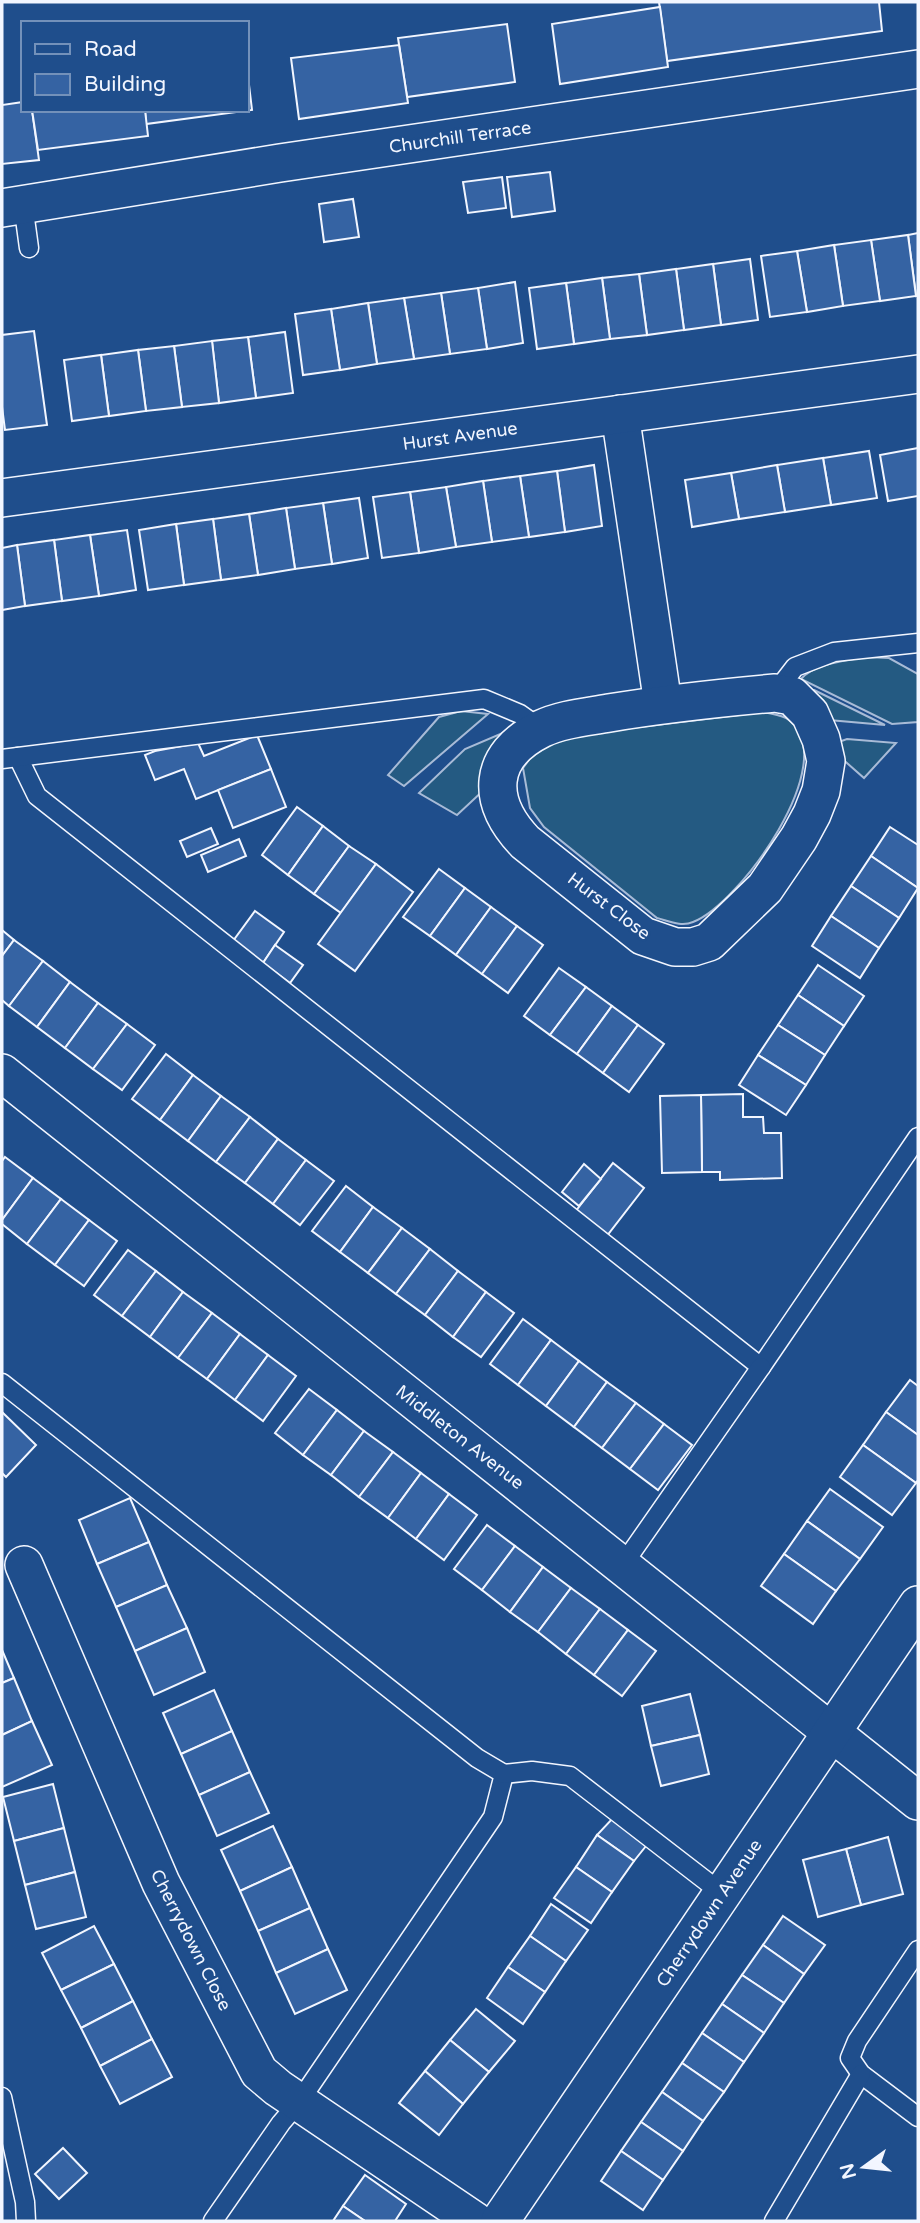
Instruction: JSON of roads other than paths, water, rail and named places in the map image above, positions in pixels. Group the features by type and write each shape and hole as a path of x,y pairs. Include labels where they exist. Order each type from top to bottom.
{"street":[{"name":"Churchill Terrace","path":"12,206 281,163 918,69"},
{"name":"Hurst Avenue","path":"2,498 918,373"},
{"path":"620,414 663,704"},
{"name":"Hurst Close","path":"775,693 792,696 810,714 821,739 826,761 821,790 799,838 765,888 709,942 693,947 675,947 643,936 525,842 509,826 496,787 502,763 517,747 541,729 569,720 663,704 775,693"},
{"name":"Middleton Avenue","path":"2,1073 918,1801"},
{"name":"Cherrydown Close","path":"24,1565 161,1884 259,2072 475,2221"},
{"name":"Cherrydown Avenue","path":"517,2215 723,1894 918,1605"}],"lane":[{"path":"12,206 29,248"},
{"path":"775,693 795,667 834,652 918,643"},
{"path":"541,729 520,714 484,699 10,758 37,796 761,1367"},
{"path":"622,1566 918,1137"},
{"path":"2,1383 477,1758 504,1774 532,1771 570,1776 723,1894"},
{"path":"214,2221 281,2123 299,2102 493,1817 504,1774"},
{"path":"918,1950 857,2041 850,2058 861,2074 918,2117"},
{"path":"774,2221 861,2074"},
{"path":"2,2097 25,2202 26,2221"}]}
